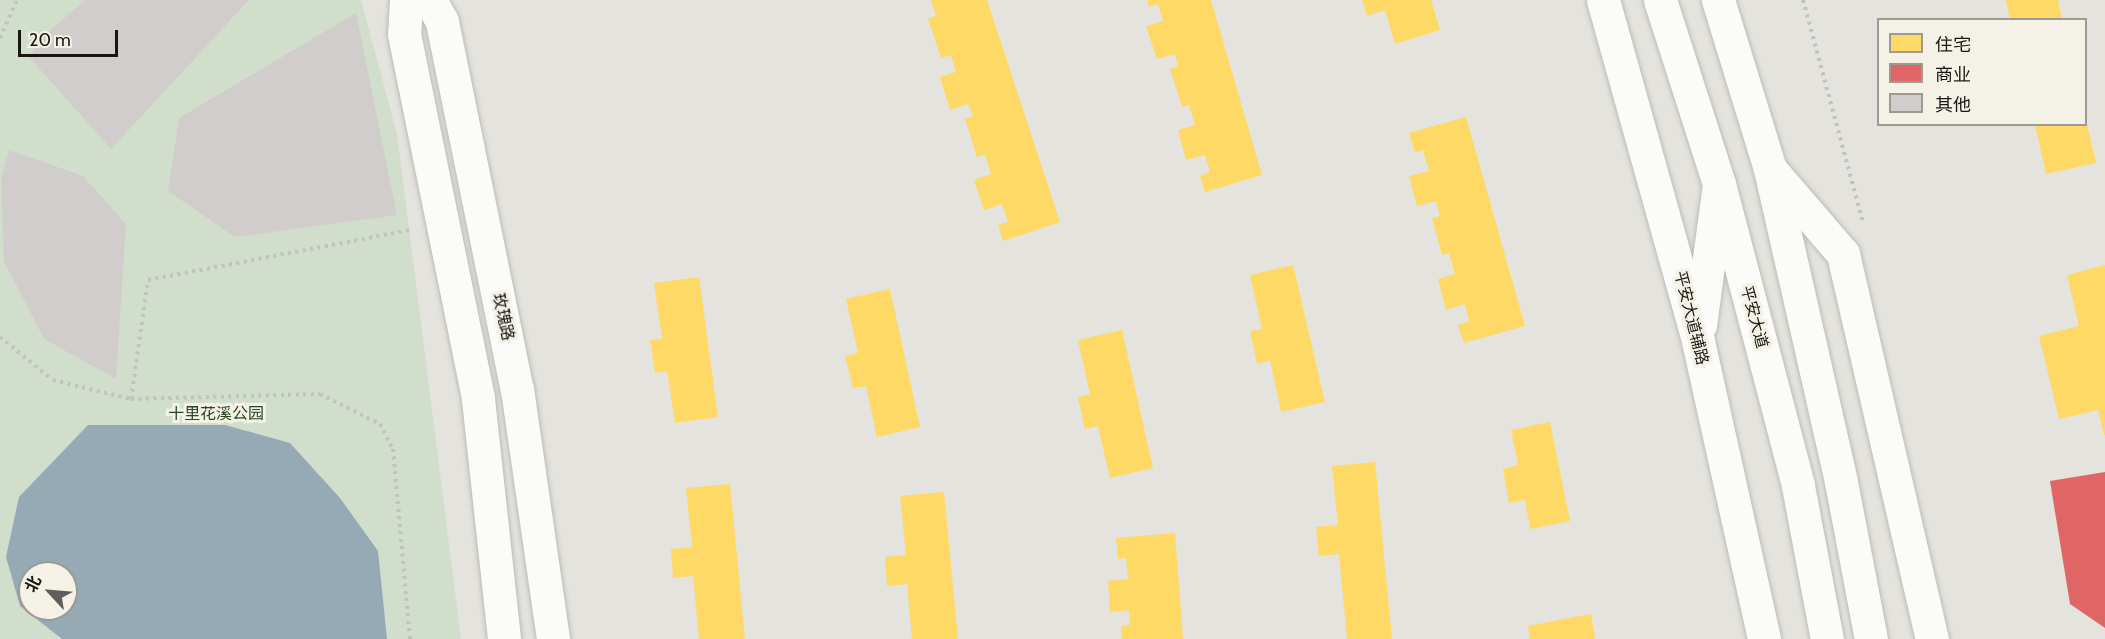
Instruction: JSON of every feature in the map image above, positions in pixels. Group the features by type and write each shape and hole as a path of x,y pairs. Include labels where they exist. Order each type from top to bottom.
{"street":[{"path":"406,0 404,34 478,399 504,639"},
{"name":"玫瑰路","path":"430,0 442,22 517,389 553,639"},
{"name":"平安大道辅路","path":"1603,0 1698,341 1764,639"},
{"name":"平安大道","path":"1660,0 1719,184 1798,486 1827,639"},
{"path":"1718,0 1770,169 1841,482 1871,639"},
{"path":"1770,169 1844,254 1932,639"},
{"path":"1698,341 1719,184"}],"path":[{"path":"0,38 17,0"},
{"path":"131,399 148,279 409,230"},
{"path":"0,337 53,381 131,399 320,394 380,424 393,449 410,639"}],"green space":[{"name":"十里花溪公园","path":"0,0 361,0 397,134 461,639 0,639"}],"water":[{"path":"88,425 225,425 290,443 340,498 378,551 387,639 62,639 39,621 78,621 78,561 18,561 18,599 6,557 19,497"}],"building: 住宅":[{"path":"931,0 987,0 1060,222 1003,241 998,225 1008,222 1002,204 984,210 974,180 991,174 985,154 977,157 965,119 973,116 968,104 950,110 940,77 956,72 951,55 941,58 928,19 936,16"},
{"path":"1147,0 1211,0 1262,175 1205,192 1200,176 1210,172 1205,155 1186,160 1178,130 1195,125 1189,105 1182,107 1170,69 1178,66 1175,54 1157,59 1146,26 1163,21 1158,4 1149,7"},
{"path":"1362,0 1431,0 1440,30 1395,44 1385,10 1367,16"},
{"path":"2006,0 2058,0 2062,18 2010,18"},
{"path":"1466,117 1525,326 1464,343 1458,325 1469,321 1465,304 1446,310 1438,279 1455,274 1449,253 1442,255 1432,218 1440,216 1436,201 1417,206 1409,176 1429,171 1423,150 1415,153 1409,133"},
{"path":"2087,124 2096,163 2046,174 2035,126 2087,126"},
{"path":"1293,265 1325,402 1281,412 1270,360 1257,364 1250,331 1262,329 1250,275"},
{"path":"2105,265 2104,435 2098,410 2059,419 2039,336 2079,326 2067,275"},
{"path":"699,277 718,417 675,423 667,371 655,373 650,340 662,339 654,283"},
{"path":"890,289 920,427 877,437 866,386 853,388 845,356 858,353 846,299"},
{"path":"1122,330 1153,468 1110,478 1098,426 1085,429 1078,397 1090,394 1078,340"},
{"path":"1550,422 1570,521 1530,529 1525,500 1509,503 1503,469 1518,465 1511,430"},
{"path":"1375,462 1392,639 1347,639 1339,554 1319,556 1316,527 1338,525 1332,466"},
{"path":"730,484 745,639 699,639 693,576 673,578 671,549 692,547 686,488"},
{"path":"944,492 958,639 912,639 907,584 887,586 885,557 906,555 900,496"},
{"path":"1175,533 1183,639 1122,639 1121,626 1130,625 1129,610 1110,612 1108,581 1128,579 1126,558 1118,559 1116,538"},
{"path":"1591,614 1595,639 1530,639 1528,626"}],"building: 商业":[{"path":"2105,472 2105,628 2070,604 2050,481"}],"building: 其他":[{"path":"85,0 249,0 111,149 29,57 45,35"},
{"path":"356,13 397,215 235,237 168,191 179,118"},
{"path":"9,150 83,176 126,224 116,379 44,339 4,261 1,179"}]}
